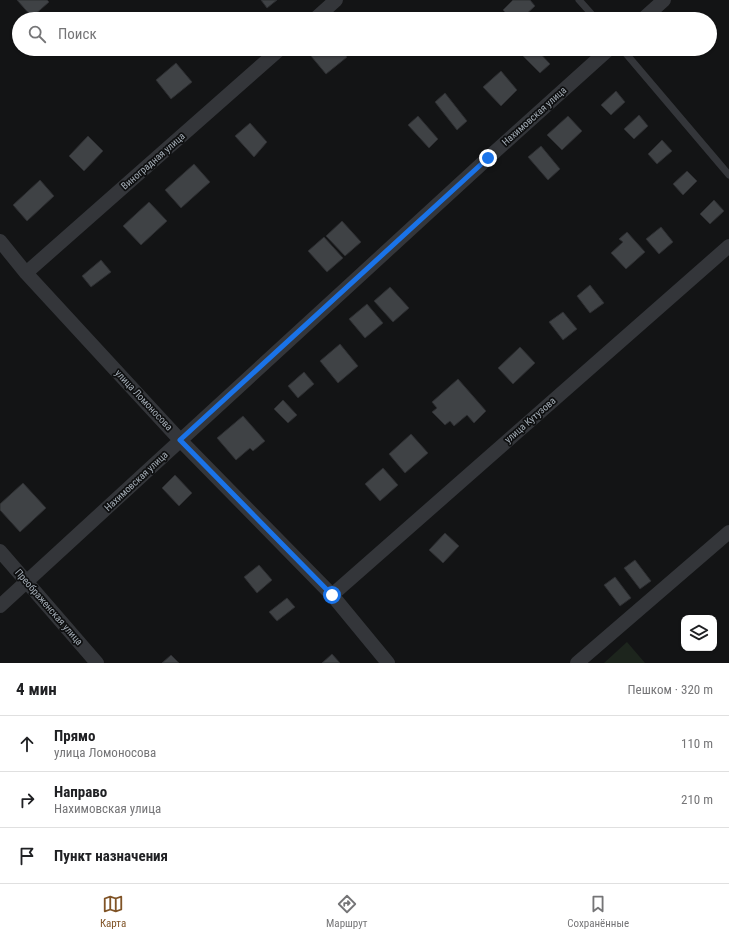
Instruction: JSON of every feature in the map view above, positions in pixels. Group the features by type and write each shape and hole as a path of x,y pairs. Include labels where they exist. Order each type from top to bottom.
{"street":[{"path":"322,12 336,0"},
{"path":"651,12 664,0"},
{"name":"Виноградная улица","path":"26,273 272,56"},
{"name":"Нахимовская улица","path":"0,606 601,56"},
{"name":"улица Ломоносова","path":"0,241 26,273 180,440 332,595 388,663"},
{"name":"улица Кутузова","path":"332,595 729,246"},
{"path":"577,663 729,532"},
{"name":"Преображенская улица","path":"0,551 97,663"}],"lane":[{"path":"579,0 590,12"},
{"path":"628,56 729,175"}],"shaded area":[{"path":"627,642 645,663 604,663"}],"building":[{"path":"17,0 47,0 49,2 38,12 28,12"},
{"path":"261,0 277,0 267,8"},
{"path":"513,0 530,0 535,6 529,12 505,12 503,10"},
{"path":"311,56 347,57 326,74"},
{"path":"523,56 543,56 550,64 540,73"},
{"path":"176,63 192,82 171,99 156,80"},
{"path":"501,71 517,90 501,106 483,87"},
{"path":"616,91 625,102 611,115 601,105"},
{"path":"445,93 467,121 457,130 435,102"},
{"path":"639,115 648,126 634,139 624,129"},
{"path":"418,116 438,139 429,148 408,125"},
{"path":"568,116 582,131 562,150 547,135"},
{"path":"250,123 267,142 254,157 235,136"},
{"path":"88,136 103,151 84,171 69,156"},
{"path":"662,140 672,151 657,164 648,154"},
{"path":"541,146 560,169 548,180 528,157"},
{"path":"194,164 210,182 181,208 165,190"},
{"path":"687,171 697,181 683,195 673,184"},
{"path":"40,180 54,196 27,221 13,205"},
{"path":"714,200 724,211 710,224 700,214"},
{"path":"149,202 167,221 141,245 123,226"},
{"path":"342,221 361,242 345,256 326,236"},
{"path":"661,227 673,242 659,254 646,239"},
{"path":"627,232 645,252 626,269 611,253 623,242 619,239"},
{"path":"324,237 343,258 327,272 308,251"},
{"path":"101,260 111,272 91,287 82,276"},
{"path":"590,285 604,303 590,313 577,296"},
{"path":"390,287 409,308 393,322 374,301"},
{"path":"367,304 383,323 365,338 349,319"},
{"path":"563,312 577,329 563,340 549,322"},
{"path":"340,344 358,366 338,383 320,361"},
{"path":"520,347 535,363 513,384 498,368"},
{"path":"304,372 314,384 298,398 288,386"},
{"path":"458,379 486,411 474,423 467,415 454,426 450,421 445,425 432,412 437,408 432,402"},
{"path":"283,400 297,415 288,423 274,409"},
{"path":"243,416 265,441 253,451 250,448 236,460 217,438"},
{"path":"411,434 428,453 405,473 389,454"},
{"path":"383,468 398,485 380,501 365,484"},
{"path":"175,475 192,493 179,506 162,488"},
{"path":"23,483 46,508 20,532 0,510 0,504"},
{"path":"445,533 459,546 443,563 429,550"},
{"path":"635,560 651,581 640,589 624,568"},
{"path":"259,565 272,580 257,593 244,577"},
{"path":"615,577 631,598 620,606 604,585"},
{"path":"287,598 295,607 277,621 269,612"},
{"path":"332,654 340,663 322,663"},
{"path":"171,655 179,663 162,663"}],"route":[{"path":"332,595 180,440 488,158"}]}
